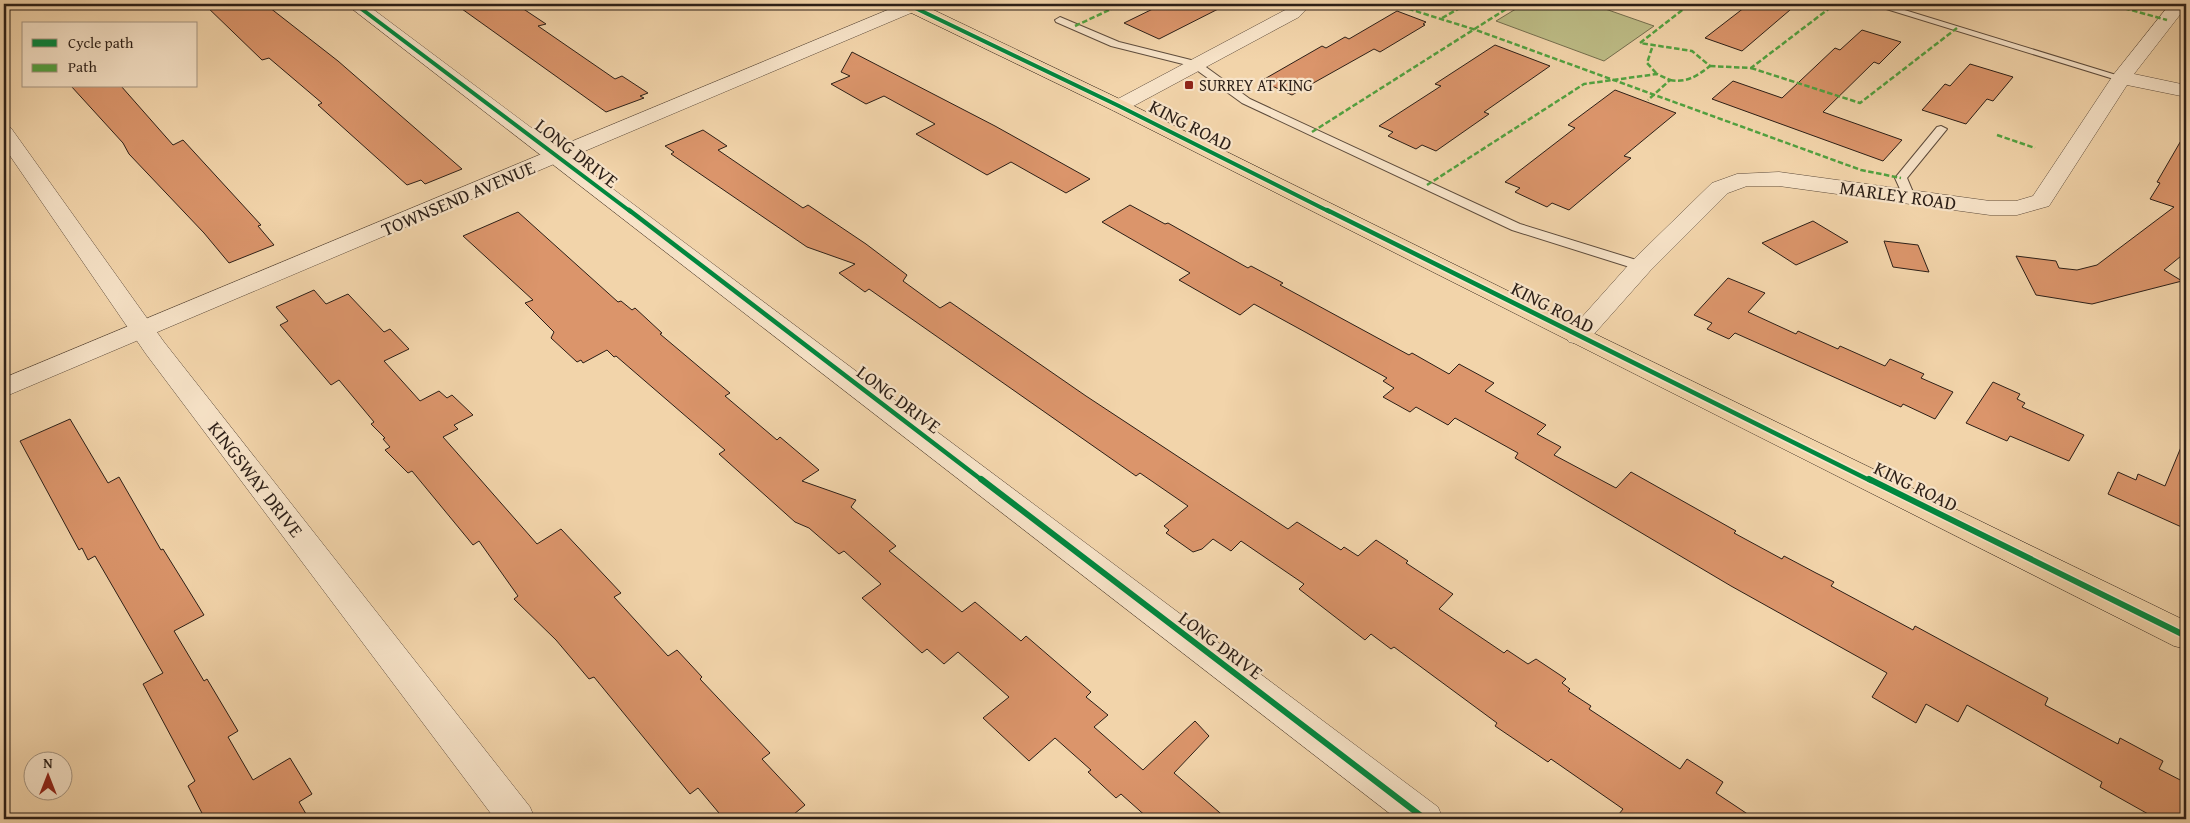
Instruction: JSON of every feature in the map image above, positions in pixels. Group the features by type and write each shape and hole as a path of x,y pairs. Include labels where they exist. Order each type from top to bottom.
{"main road":[{"name":"KING ROAD","path":"910,5 1119,106 1578,336 2186,636"}],"street":[{"name":"LONG DRIVE","path":"354,4 558,156 1425,819"},
{"path":"1119,106 1293,13 1302,4"},
{"name":"MARLEY ROAD","path":"1578,336 1641,266 1720,188 1746,179 1779,179 1990,208 2018,208 2041,201 2121,78 2179,4"},
{"name":"TOWNSEND AVENUE","path":"4,388 558,156 910,5"},
{"path":"2121,78 2166,85 2186,91"},
{"name":"KINGSWAY DRIVE","path":"4,132 143,331 518,819"}],"lane":[{"path":"1875,4 2121,78"},
{"path":"1060,20 1115,44 1195,64 1246,101 1516,227 1641,266"},
{"path":"1909,197 1901,178 1941,129"}],"shaded area":[{"path":"1524,4 1591,4 1654,26 1604,61 1496,21"}],"building":[{"path":"204,4 265,4 338,61 462,169 425,184 421,180 407,185 318,105 322,103 269,58 262,60"},
{"path":"455,4 516,4 546,24 538,26 615,79 622,76 648,93 640,96 644,98 606,112"},
{"path":"1163,4 1228,4 1159,39 1124,23"},
{"path":"1749,4 1797,4 1742,51 1705,38"},
{"path":"1397,11 1426,22 1423,24 1425,25 1380,52 1374,49 1292,95 1261,81 1322,46 1326,48 1345,37 1349,39"},
{"path":"1862,30 1901,42 1879,64 1874,62 1823,112 1902,140 1883,161 1712,99 1733,81 1782,98 1835,48 1840,50"},
{"path":"1495,45 1550,66 1484,112 1489,114 1436,151 1422,145 1416,149 1388,136 1393,132 1379,126 1441,86 1435,84"},
{"path":"852,52 995,126 1090,179 1066,193 1011,162 987,175 916,134 935,124 884,96 866,104 831,84 850,76 841,72"},
{"path":"1970,64 2013,77 1993,101 1987,99 1966,124 1922,110 1945,84 1950,86"},
{"path":"73,88 123,88 173,145 183,140 261,225 258,226 274,245 229,263 204,233 129,154 123,143"},
{"path":"1615,90 1676,113 1624,156 1631,158 1569,210 1552,203 1547,207 1515,192 1520,188 1505,182 1575,128 1568,125"},
{"path":"703,130 727,146 718,150 803,208 808,205 866,244 907,275 903,281 940,308 950,302 1086,396 1288,529 1297,522 1341,550 1344,547 1358,556 1376,540 1408,561 1406,563 1453,594 1439,609 1504,653 1507,650 1528,664 1536,659 1566,679 1562,683 1570,689 1568,691 1591,706 1589,709 1680,769 1687,759 1723,782 1716,793 1755,819 1615,819 1623,809 1551,759 1548,762 1495,726 1497,723 1394,647 1391,649 1371,634 1365,640 1299,589 1304,584 1241,541 1231,551 1213,539 1202,549 1193,552 1166,533 1169,530 1164,526 1188,506 1140,473 1136,476 869,289 865,292 839,273 855,264 807,247 671,154 674,152 665,146"},
{"path":"2186,132 2186,252 2164,270 2182,281 2092,304 2036,295 2016,256 2056,261 2059,268 2077,270 2097,265 2174,207 2150,199 2160,183 2157,182"},
{"path":"1130,205 1165,224 1168,223 1248,268 1251,266 1283,283 1280,285 1409,355 1412,353 1449,374 1459,364 1494,383 1485,391 1546,425 1537,434 1561,447 1554,455 1616,488 1631,472 1736,531 1734,533 1782,559 1784,556 1834,582 1831,586 1913,630 1915,626 2048,698 2045,705 2118,744 2120,738 2163,761 2159,769 2186,783 2186,819 2157,819 2100,787 2102,782 1967,705 1958,722 1926,704 1916,723 1872,697 1887,673 1731,586 1515,458 1518,453 1455,418 1448,425 1416,407 1410,412 1383,397 1394,388 1383,381 1387,378 1307,333 1254,304 1240,315 1179,280 1190,273 1102,222"},
{"path":"518,212 618,302 621,301 632,310 635,308 662,333 660,334 730,393 725,396 777,440 780,437 819,470 802,481 856,500 851,507 896,546 889,551 962,612 975,602 1021,641 1026,636 1091,692 1086,697 1108,715 1094,727 1143,770 1195,721 1209,736 1174,773 1227,819 1149,819 1121,794 1116,798 1088,772 1091,770 1055,738 1029,761 983,718 1009,697 958,652 944,664 927,649 922,653 862,598 881,584 844,551 839,554 809,528 795,522 719,454 725,450 616,356 614,357 607,350 583,363 581,360 577,362 551,338 554,332 525,303 533,300 463,236"},
{"path":"1813,221 1848,242 1796,265 1762,243"},
{"path":"1884,241 1918,245 1929,272 1893,267"},
{"path":"1728,278 1765,293 1748,312 1796,334 1798,331 1838,349 1840,346 1885,366 1890,359 1924,374 1921,378 1953,392 1935,419 1903,404 1901,407 1735,333 1729,339 1707,329 1712,323 1694,315"},
{"path":"314,290 326,304 348,294 384,332 390,329 409,349 384,361 420,401 439,391 447,398 452,395 473,415 454,425 458,429 443,437 537,544 561,529 621,593 614,597 668,656 677,650 702,677 700,679 770,753 762,759 805,805 788,819 724,819 698,788 690,794 594,677 589,679 556,640 514,599 518,596 479,541 473,545 412,471 408,473 385,450 390,447 383,439 385,438 371,424 374,422 339,380 331,385 280,325 288,321 276,307"},
{"path":"1993,382 2020,394 2017,399 2025,403 2022,407 2084,435 2069,461 2010,436 2007,441 1966,423"},
{"path":"70,419 108,483 119,477 161,550 163,549 204,615 174,631 204,681 207,679 238,731 228,737 253,780 290,758 312,794 299,802 309,819 205,819 188,786 195,781 143,684 163,673 95,556 88,560 82,548 79,550 20,441"},
{"path":"2186,435 2186,529 2108,494 2118,472 2136,480 2138,474 2165,486"}],"marked path":[{"path":"1075,26 1122,4"},
{"path":"1393,4 1476,30 1861,170 1901,178"},
{"path":"1442,18 1467,4"},
{"path":"1312,132 1514,4"},
{"path":"1670,80 1682,81 1692,79 1710,66 1692,51 1640,43 1690,4"},
{"path":"1710,66 1751,68 1835,4"},
{"path":"1958,8 1961,4"},
{"path":"2109,4 2167,20"},
{"path":"1751,68 1860,103 1957,28"},
{"path":"1652,48 1647,63 1657,74"},
{"path":"1427,185 1584,84 1657,74 1670,80 1648,100"},
{"path":"1997,135 2035,148"}],"cycle path":[{"path":"355,4 558,156 1425,819"},
{"path":"907,4 1119,106 1578,336 2186,636"}],"place":[{"name":"SURREY AT KING","path":"1189,85"}]}
